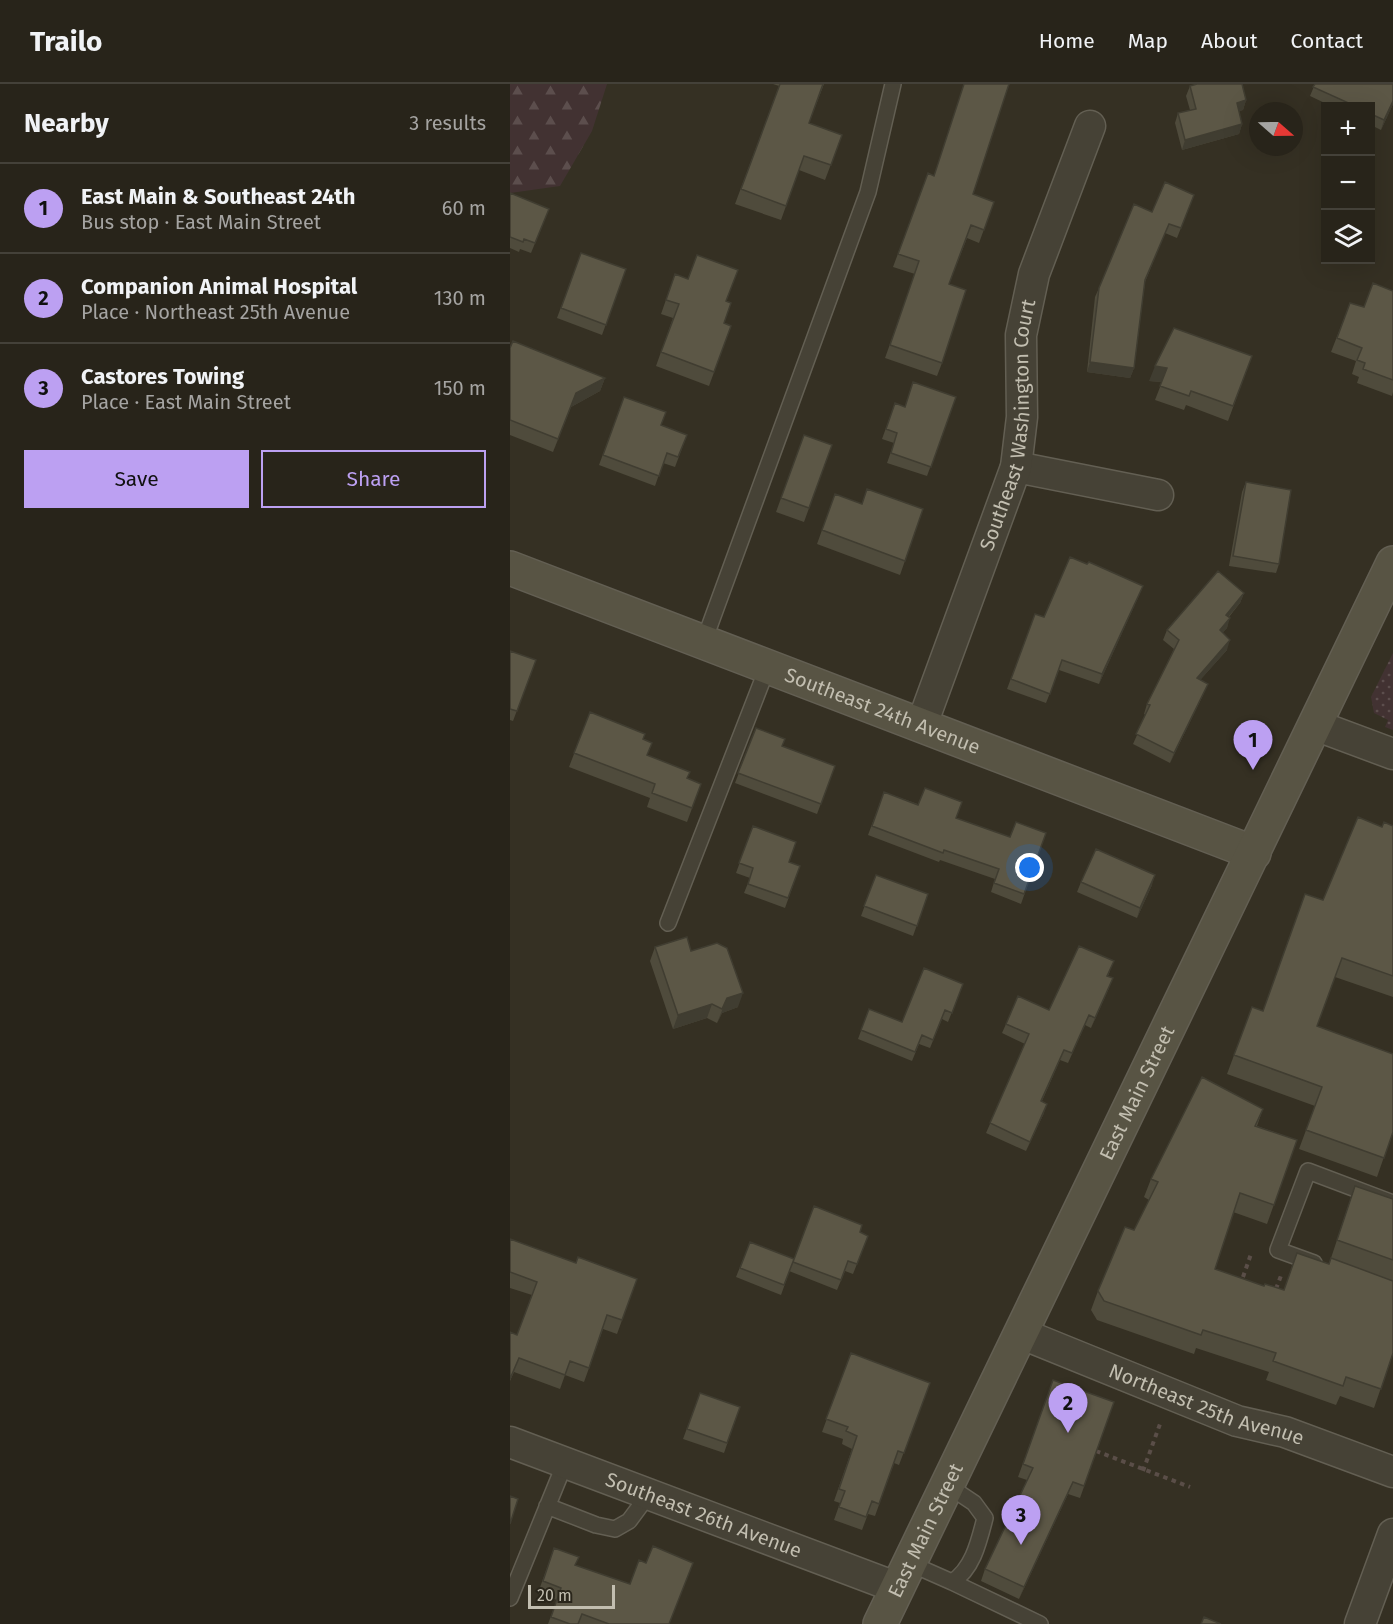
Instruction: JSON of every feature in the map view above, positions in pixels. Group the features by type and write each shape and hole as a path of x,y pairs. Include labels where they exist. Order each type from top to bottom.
{"main road":[{"name":"East Main Street","path":"880,1624 1393,563"},
{"name":"Southeast 24th Avenue","path":"510,568 1254,853"}],"street":[{"name":"Southeast Washington Court","path":"922,724 1016,467 1023,417 1021,335 1034,274 1090,126"},
{"path":"1016,467 1158,495"},
{"path":"1315,725 1393,754"},
{"name":"Northeast 25th Avenue","path":"1020,1334 1237,1421 1285,1432 1393,1472"},
{"name":"Southeast 26th Avenue","path":"510,1442 649,1494 903,1576"},
{"path":"1360,1624 1393,1534"}],"lane":[{"path":"704,641 868,192 893,84"},
{"path":"668,923 768,666"},
{"path":"1330,1269 1278,1250 1308,1171 1393,1203"},
{"path":"510,1598 565,1462"},
{"path":"947,1485 974,1503 985,1518 978,1545 963,1575 951,1582"},
{"path":"547,1506 596,1525 615,1529 629,1521 649,1494"},
{"path":"903,1576 951,1582 1040,1624"}],"path":[{"path":"1243,1277 1251,1254"},
{"path":"1143,1471 1160,1424"},
{"path":"1096,1451 1143,1471 1190,1487"}],"green space":[{"path":"510,84 607,84 592,131 560,186 510,193"},
{"path":"1393,653 1393,730 1385,727 1388,720 1374,713 1371,697"}],"building":[{"path":"780,84 823,84 809,123 842,135 831,165 804,156 786,206 741,189"},
{"path":"964,84 1009,84 973,194 994,202 984,230 971,225 949,284 966,290 942,363 890,345 919,261 898,254 928,173 934,176"},
{"path":"1242,84 1246,100 1237,103 1242,124 1185,140 1178,113 1196,109 1190,86"},
{"path":"1315,84 1393,84 1393,101 1384,120 1375,116 1375,102 1346,102 1313,87"},
{"path":"1165,182 1194,195 1181,228 1169,224 1145,280 1134,368 1090,362 1099,288 1134,204 1152,212"},
{"path":"510,193 549,209 535,243 524,239 523,242 510,237"},
{"path":"581,253 626,269 606,325 561,308"},
{"path":"697,255 738,270 726,301 731,303 724,323 731,326 714,372 661,352 679,304 666,300 675,274 688,279"},
{"path":"1373,283 1393,291 1393,380 1363,369 1365,363 1357,360 1362,348 1337,338 1350,303 1364,307"},
{"path":"1174,328 1252,356 1233,406 1191,391 1189,396 1160,386 1167,368 1155,366"},
{"path":"513,341 605,378 576,393 558,439 510,420 510,348"},
{"path":"913,382 956,397 931,467 891,453 897,433 886,429 895,403 905,407"},
{"path":"624,397 666,412 661,425 687,435 678,457 667,453 659,476 603,455"},
{"path":"804,435 832,445 809,508 781,498"},
{"path":"1246,482 1291,490 1279,564 1233,556"},
{"path":"867,489 923,509 905,561 822,530 835,494 862,504"},
{"path":"1070,557 1087,564 1089,562 1143,586 1102,674 1062,660 1050,694 1011,679 1035,614 1044,617"},
{"path":"1218,571 1244,593 1226,615 1230,618 1220,630 1230,640 1197,678 1208,684 1174,753 1136,734 1150,705 1147,704 1179,640 1167,630"},
{"path":"510,651 536,660 517,711 510,709"},
{"path":"590,712 645,734 643,739 652,743 647,755 690,772 687,778 701,784 692,808 652,793 655,784 574,753"},
{"path":"756,728 785,739 782,746 835,766 821,804 738,773"},
{"path":"925,788 962,802 956,818 1010,837 1016,822 1046,833 1024,894 994,883 999,869 944,850 943,853 872,826 884,792 918,805"},
{"path":"1358,817 1382,827 1384,822 1393,826 1393,976 1342,958 1317,1026 1393,1054 1393,1132 1384,1158 1306,1130 1322,1087 1234,1055 1252,1007 1263,1011 1305,894 1323,900"},
{"path":"753,826 796,842 789,862 800,866 788,898 748,884 753,868 739,863"},
{"path":"1096,849 1155,875 1140,908 1081,882"},
{"path":"876,875 928,894 917,926 864,906"},
{"path":"687,937 691,951 717,943 727,948 743,993 727,998 722,1009 712,1004 678,1015 655,947"},
{"path":"1079,946 1114,961 1107,976 1113,978 1095,1018 1089,1015 1072,1053 1064,1050 1041,1101 1047,1104 1030,1142 990,1123 1029,1034 1006,1024 1018,996 1049,1010"},
{"path":"924,968 963,984 952,1013 945,1010 933,1040 922,1035 915,1052 861,1030 869,1009 902,1022"},
{"path":"1202,1077 1263,1109 1255,1126 1297,1140 1274,1205 1240,1193 1215,1269 1264,1286 1265,1284 1284,1290 1297,1253 1329,1264 1331,1258 1393,1281 1393,1353 1381,1389 1346,1377 1343,1386 1273,1361 1276,1353 1203,1330 1201,1335 1104,1301 1098,1291 1125,1227 1134,1230 1158,1182 1151,1179"},
{"path":"1355,1186 1393,1199 1393,1260 1337,1240"},
{"path":"814,1206 862,1225 860,1232 868,1236 857,1264 848,1261 841,1280 793,1262"},
{"path":"510,1239 576,1263 578,1257 637,1279 622,1320 607,1315 589,1368 570,1361 565,1375 519,1358 510,1379 510,1332 517,1335 537,1282 510,1272"},
{"path":"750,1242 794,1259 784,1285 740,1268"},
{"path":"851,1353 930,1383 904,1453 898,1451 879,1504 872,1501 866,1517 839,1507 845,1491 839,1489 857,1436 846,1431 848,1427 826,1419"},
{"path":"1053,1380 1114,1402 1084,1486 1073,1482 1024,1587 985,1569 1033,1468 1023,1464"},
{"path":"700,1393 740,1407 727,1443 687,1429"},
{"path":"510,1496 518,1499 510,1524"},
{"path":"653,1546 693,1563 669,1624 609,1624 582,1614 578,1624 570,1624 551,1617 561,1588 543,1581 554,1548 579,1557 575,1565 630,1584 639,1560 646,1563"},
{"path":"1204,1617 1221,1624 1201,1624"}],"place":[{"name":"East Main & Southeast 24th","path":"1253,770"},
{"name":"Companion Animal Hospital","path":"1068,1433"},
{"name":"Castores Towing","path":"1021,1545"}]}
